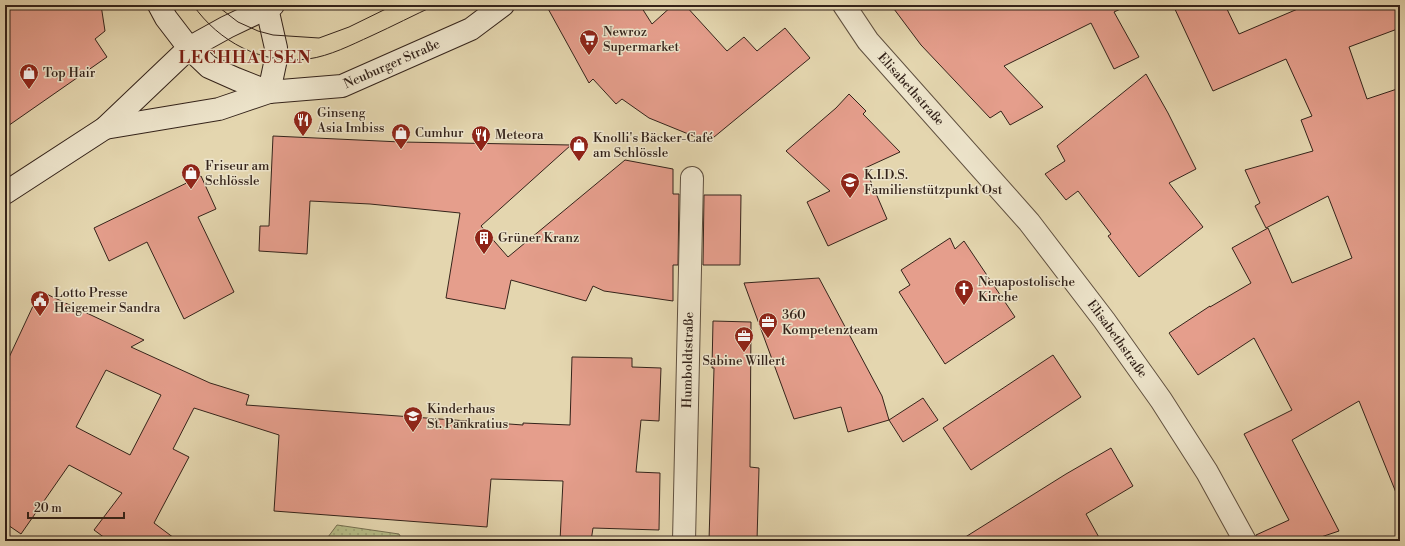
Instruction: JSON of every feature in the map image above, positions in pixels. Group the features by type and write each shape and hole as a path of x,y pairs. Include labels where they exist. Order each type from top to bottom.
{"street":[{"path":"159,5 166,18 189,48"},
{"name":"Neuburger Straße","path":"104,128 219,109 269,92 342,86 471,28 503,5"},
{"name":"Elisabethstraße","path":"844,5 868,41 1029,222 1104,320 1161,400 1207,472 1245,541"},
{"name":"Neuburger Straße","path":"5,193 104,128 189,48 268,6 276,54 269,92"},
{"name":"Neuburger Straße","path":"189,48 209,67 269,92"},
{"name":"Humboldtstraße","path":"684,541 692,178"}],"green space":[{"path":"337,525 399,534 403,541 325,541"}],"building":[{"path":"5,5 101,5 105,31 95,39 107,57 5,128"},
{"path":"546,5 640,5 652,24 673,5 685,5 727,51 744,37 757,51 785,28 810,58 708,142 649,118 622,99 616,104 593,79 589,83"},
{"path":"891,5 1129,5 1114,12 1139,57 1114,69 1091,23 1004,66 1043,107 1010,125 1001,111 990,118 921,45"},
{"path":"1173,5 1225,5 1239,34 1307,5 1400,5 1400,28 1349,47 1367,99 1400,88 1400,500 1359,401 1292,440 1339,531 1309,541 1257,541 1256,535 1289,520 1244,434 1292,410 1254,338 1198,375 1169,333 1210,306 1251,283 1232,248 1268,228 1292,283 1352,258 1328,196 1266,228 1255,206 1260,203 1245,170 1313,151 1301,120 1312,116 1286,59 1213,91"},
{"path":"1146,74 1168,113 1196,169 1169,183 1203,227 1139,277 1108,236 1111,234 1078,191 1066,200 1045,174 1065,161 1057,146"},
{"path":"849,94 866,111 863,114 900,152 865,168 887,219 828,246 807,202 830,191 786,151 836,108"},
{"path":"273,136 401,142 571,145 481,226 508,257 625,160 673,169 673,194 679,194 678,265 673,265 673,301 604,291 593,286 586,301 511,280 505,309 446,298 460,213 370,204 310,201 307,254 259,251 260,226 269,226"},
{"path":"201,176 216,209 198,217 234,292 184,319 147,242 109,261 94,228"},
{"path":"704,195 741,195 740,265 703,265"},
{"name":"Neuapostolische Kirche","path":"950,238 955,249 964,241 1015,317 945,364 899,292 910,285 901,270"},
{"path":"819,278 882,396 889,420 848,432 841,407 794,419 744,283"},
{"path":"40,291 144,340 131,347 210,383 249,395 246,405 523,425 523,423 570,425 572,357 632,358 632,367 661,368 659,421 641,420 636,472 660,473 659,530 593,528 591,541 560,541 563,481 491,479 487,527 274,511 279,435 194,408 173,449 189,457 154,523 178,541 109,541 94,530 122,493 69,465 21,534 5,523 5,366","holes":["106,370 161,395 130,455 76,427"]},
{"path":"713,321 751,322 750,467 759,468 757,541 709,541 714,368 712,368"},
{"path":"1053,355 1081,397 971,470 943,428"},
{"path":"923,398 938,420 903,442 889,420"},
{"path":"1111,448 1133,486 1086,514 1101,541 959,541 1066,474"}],"tram line":[{"path":"193,5 215,30 243,48 258,54 291,60 316,58 332,53 436,5"},
{"path":"216,5 238,22 258,31 273,35 319,38 349,27 394,5"}],"place":[{"name":"Newroz Supermarket","path":"589,56"},
{"name":"Top Hair","path":"29,90"},
{"name":"Ginseng Asia Imbiss","path":"303,137"},
{"name":"Cumhur","path":"401,150"},
{"name":"Meteora","path":"481,152"},
{"name":"Knolli's Bäcker-Café am Schlössle","path":"579,162"},
{"name":"Friseur am Schlössle","path":"191,190"},
{"name":"K.I.D.S. Familienstützpunkt Ost","path":"850,199"},
{"name":"Grüner Kranz","path":"484,255"},
{"name":"Neuapostolische Kirche","path":"964,306"},
{"name":"Lotto Presse Heigemeir Sandra","path":"40,317"},
{"name":"360 Kompetenzteam","path":"768,339"},
{"name":"Sabine Willert","path":"744,353"},
{"name":"Kinderhaus St. Pankratius","path":"413,433"}],"district":[{"name":"LECHHAUSEN","path":"245,58"}]}
